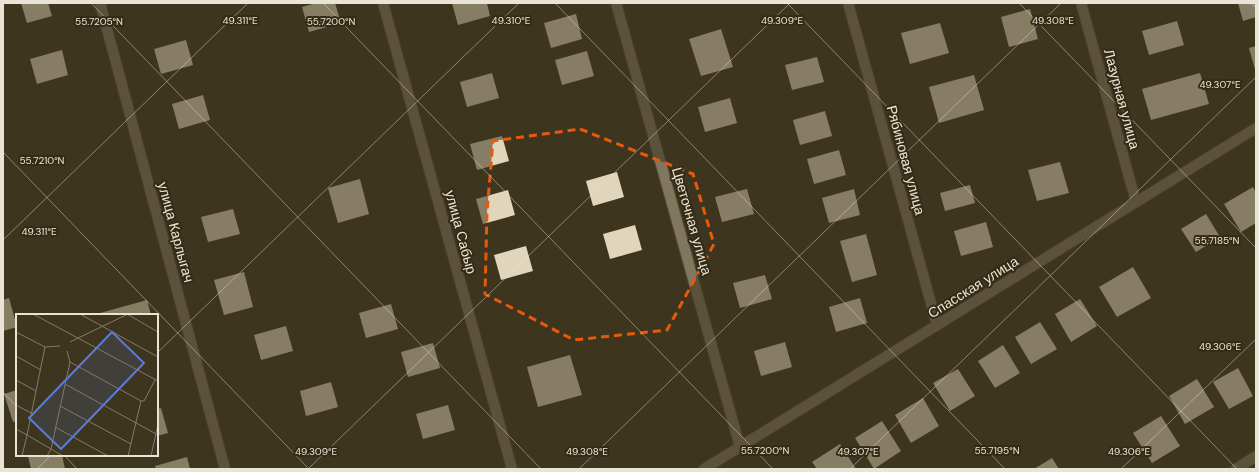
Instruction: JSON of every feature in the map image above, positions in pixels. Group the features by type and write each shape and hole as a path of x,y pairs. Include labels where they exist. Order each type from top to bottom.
{"street":[{"name":"улица Карлыгач","path":"100,3 225,469"},
{"name":"улица Сабыр","path":"383,3 512,469"},
{"name":"Цветочная улица","path":"616,3 740,447"},
{"name":"Рябиновая улица","path":"848,3 937,325"},
{"name":"Лазурная улица","path":"1082,3 1136,202"},
{"name":"Спасская улица","path":"704,469 1256,128"},
{"path":"1236,469 1256,456"}],"highlighted area":[{"path":"580,129 693,174 714,244 667,330 574,340 485,294 487,212 493,141"}],"building":[{"path":"21,3 48,3 52,16 27,23"},
{"path":"316,3 335,3 341,23 309,32 302,7"},
{"path":"452,3 487,3 490,16 458,25"},
{"path":"1238,3 1256,3 1256,17 1243,21"},
{"path":"1030,9 1038,39 1009,47 1001,17"},
{"path":"576,14 582,39 551,48 544,23"},
{"path":"1177,21 1184,45 1149,55 1142,31"},
{"path":"940,23 949,53 910,64 901,33"},
{"path":"721,29 733,67 701,76 689,39"},
{"path":"186,40 193,65 161,74 154,49"},
{"path":"1256,46 1256,73 1249,48"},
{"path":"62,50 68,75 37,84 30,59"},
{"path":"587,51 594,76 562,85 555,60"},
{"path":"817,57 824,82 792,90 785,65"},
{"path":"492,73 499,98 467,107 460,82"},
{"path":"1200,73 1209,104 1151,120 1142,89"},
{"path":"974,75 984,110 939,123 929,87"},
{"path":"203,95 210,120 179,129 172,104"},
{"path":"730,98 737,123 705,132 698,107"},
{"path":"825,111 832,136 800,145 793,120"},
{"path":"502,136 509,161 477,170 470,144"},
{"path":"839,150 846,175 814,184 807,159"},
{"path":"1060,162 1069,193 1037,201 1028,170"},
{"path":"617,172 624,197 593,206 586,181"},
{"path":"360,179 369,214 338,223 328,188"},
{"path":"970,185 975,203 945,211 940,193"},
{"path":"1253,187 1256,193 1256,223 1241,232 1224,204"},
{"path":"747,189 754,214 722,222 715,197"},
{"path":"854,189 860,215 829,223 822,198"},
{"path":"508,190 515,215 483,224 476,199"},
{"path":"233,209 240,234 208,242 201,217"},
{"path":"1206,214 1220,237 1196,252 1181,229"},
{"path":"986,222 993,247 961,256 954,231"},
{"path":"635,225 642,250 610,259 603,234"},
{"path":"866,234 877,275 852,282 840,241"},
{"path":"526,246 533,271 501,280 494,255"},
{"path":"1133,267 1151,298 1117,317 1099,287"},
{"path":"244,272 253,307 224,315 214,280"},
{"path":"765,275 772,299 740,308 733,283"},
{"path":"9,298 16,327 3,331 3,300"},
{"path":"860,298 867,323 836,332 829,307"},
{"path":"1080,299 1097,326 1071,342 1055,314"},
{"path":"147,300 151,314 97,314"},
{"path":"391,304 398,329 366,338 359,313"},
{"path":"1040,322 1057,349 1031,364 1015,337"},
{"path":"286,326 293,351 261,360 254,335"},
{"path":"785,342 792,367 761,376 754,351"},
{"path":"433,343 440,368 408,377 401,352"},
{"path":"1003,345 1020,373 995,388 978,361"},
{"path":"570,355 582,395 538,407 527,367"},
{"path":"1238,368 1253,396 1229,409 1213,382"},
{"path":"958,369 975,396 950,411 933,383"},
{"path":"1197,379 1214,407 1185,424 1169,396"},
{"path":"331,382 338,407 306,416 300,391"},
{"path":"16,390 16,421 13,422 4,394"},
{"path":"923,398 939,426 911,443 895,415"},
{"path":"448,405 455,430 423,439 416,414"},
{"path":"161,408 168,433 158,436 158,409"},
{"path":"1161,416 1180,446 1152,463 1133,433"},
{"path":"882,421 901,451 874,469 855,438"},
{"path":"840,444 856,469 817,469 812,462"},
{"path":"28,456 62,456 65,469 31,469"},
{"path":"187,457 190,469 156,469 155,466"},
{"path":"1052,458 1059,469 1034,469"}]}
